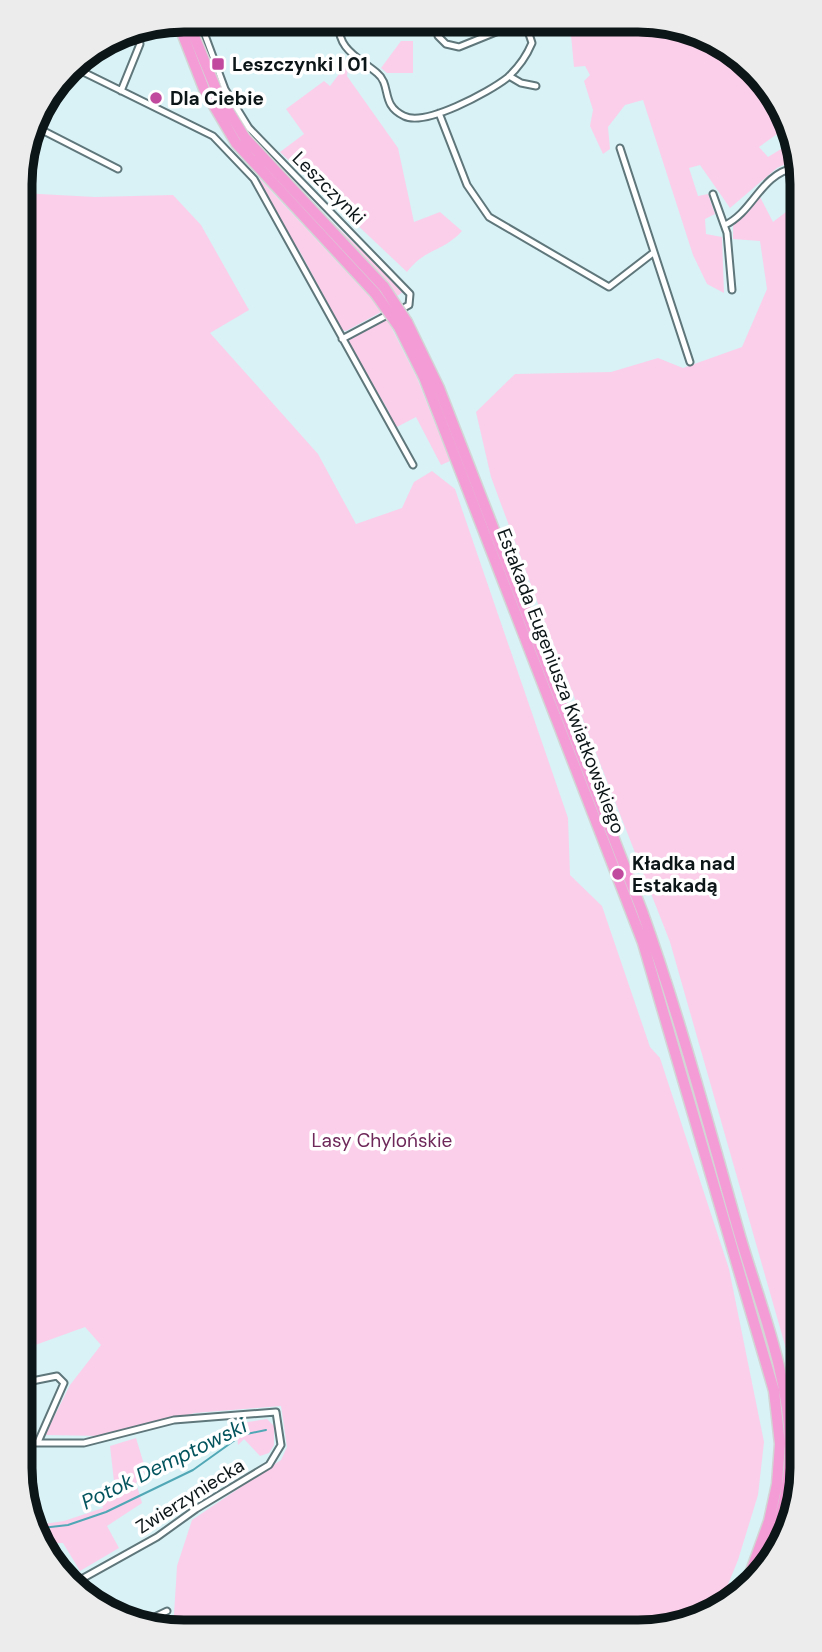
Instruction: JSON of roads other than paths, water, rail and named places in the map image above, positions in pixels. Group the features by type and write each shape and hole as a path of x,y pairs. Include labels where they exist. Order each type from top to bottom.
{"highway":[{"name":"Estakada Eugeniusza Kwiatkowskiego","path":"182,32 204,89 236,143 380,290"},
{"name":"Estakada Eugeniusza Kwiatkowskiego","path":"192,32 218,94 244,138 380,290 424,377 592,795 681,1050 789,1426 788,1478 774,1538"},
{"name":"Estakada Eugeniusza Kwiatkowskiego","path":"751,1571 765,1533 777,1484 780,1444 778,1390"}],"street":[{"name":"Leszczynki","path":"204,32 225,89 249,128 410,294 411,303 407,307 342,339"},
{"path":"340,32 342,44 380,76 388,104 407,118 423,119 509,76 532,43 528,32"},
{"path":"439,32 441,40 451,47 459,47 494,32"},
{"path":"121,91 140,44 139,39"},
{"path":"81,71 218,140 254,179 413,466"},
{"path":"509,76 521,83 536,86"},
{"path":"439,113 467,186 483,210 500,225 548,249 609,287 653,253"},
{"path":"41,130 118,169"},
{"path":"620,148 690,362"},
{"path":"725,225 740,215 773,177 789,170"},
{"path":"713,194 725,225 732,290"},
{"path":"32,1381 57,1376 64,1383 38,1442 32,1443"},
{"name":"Zwierzyniecka","path":"38,1442 84,1443 174,1420 276,1412 281,1444 269,1465 196,1509 157,1537 80,1580"},
{"path":"154,1617 167,1611"}],"waterway":[{"name":"Potok Demptowski","path":"44,1528 68,1525 106,1512 193,1470 242,1435 266,1430"}],"place":[{"name":"Leszczynki I 01","path":"218,64"},
{"name":"Dla Ciebie","path":"156,98"},
{"name":"Kładka nad Estakadą","path":"618,874"}],"park label":[{"name":"Lasy Chylońskie","path":"382,1140"}]}
